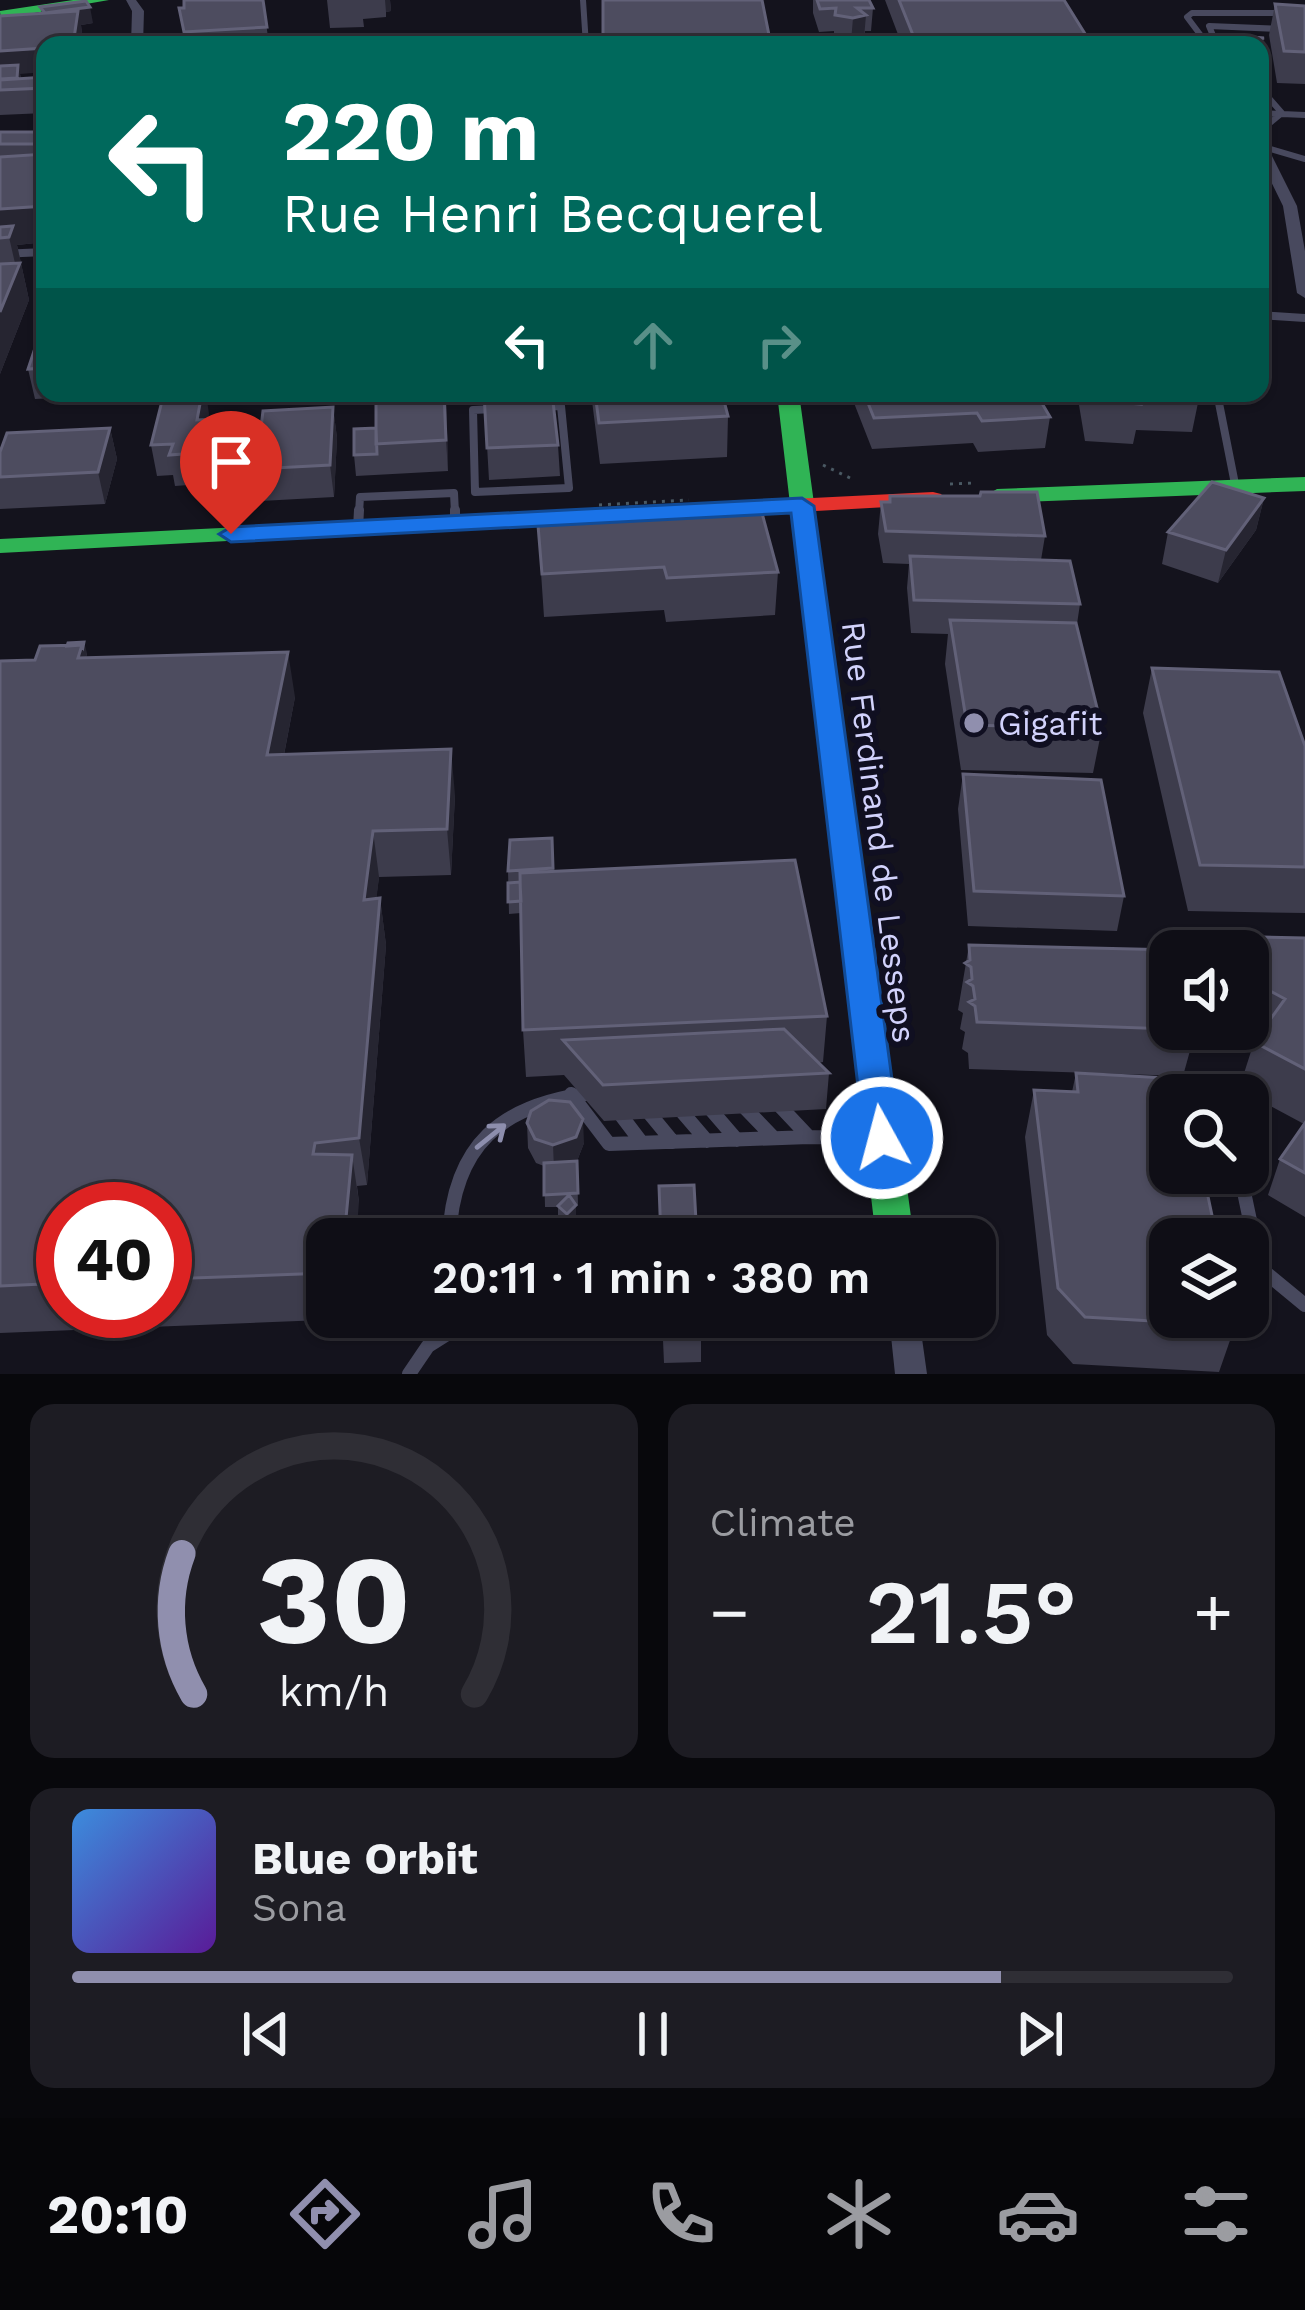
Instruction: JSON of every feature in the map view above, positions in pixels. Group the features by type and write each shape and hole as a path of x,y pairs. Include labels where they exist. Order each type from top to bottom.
{"street":[{"path":"0,13 81,0"},
{"path":"0,13 102,0"},
{"path":"130,0 138,10 137,36"},
{"path":"1269,164 1290,206 1305,293"},
{"path":"0,254 36,252"},
{"name":"Rue Ferdinand de Lesseps","path":"789,402 892,1218"},
{"path":"671,512 1305,484"},
{"path":"0,546 613,515"},
{"path":"907,1338 911,1374"}],"lane":[{"path":"583,0 585,36"},
{"path":"1205,36 1187,17 1192,13 1301,21"},
{"path":"1211,36 1209,26 1301,21"},
{"path":"1269,98 1282,113"},
{"path":"1269,113 1305,115"},
{"path":"1271,124 1282,113"},
{"path":"1269,149 1305,159"},
{"path":"1269,316 1305,318"},
{"path":"1219,402 1234,484"},
{"path":"561,406 569,488 517,490 475,492 473,410 561,406"},
{"path":"517,490 519,520"},
{"path":"761,1084 809,1137"},
{"path":"692,1088 737,1140"},
{"path":"663,1090 707,1141"},
{"path":"632,1091 673,1142"},
{"path":"450,1218 454,1187 475,1150 519,1114 571,1094 604,1093 642,1143"},
{"path":"571,1094 609,1144 882,1138"},
{"path":"736,1099 774,1138"},
{"path":"1244,1194 1260,1268 1305,1305"},
{"path":"409,1374 419,1355 439,1338"}],"building":[{"path":"184,0 263,0 267,27 184,32 179,8 184,8"},
{"path":"603,0 762,0 769,36 603,36"},
{"path":"817,0 869,0 873,8 857,8 866,15 853,18 835,15 836,8 820,9"},
{"path":"899,0 1064,0 1086,36 913,36"},
{"path":"86,1 90,7 45,13 40,7"},
{"path":"1275,4 1305,6 1305,52 1284,51"},
{"path":"78,11 74,36 36,36 36,49 0,51 0,16"},
{"path":"18,65 17,78 0,79 0,66"},
{"path":"36,78 36,88 0,90 0,80"},
{"path":"0,132 36,132 36,144 0,144"},
{"path":"36,155 36,207 0,209 0,157"},
{"path":"13,226 9,237 0,238 0,227"},
{"path":"20,263 0,312 0,264"},
{"path":"36,345 36,369 28,369"},
{"path":"162,402 200,402 197,420 218,419 210,452 169,455 173,444 151,445"},
{"path":"376,402 444,402 446,440 376,444"},
{"path":"484,402 553,402 558,445 487,448"},
{"path":"596,402 724,402 728,416 599,423"},
{"path":"868,402 1041,402 1050,417 982,421 977,413 874,418"},
{"path":"333,407 330,465 256,469 263,411"},
{"path":"110,428 98,472 0,477 0,452 7,433"},
{"path":"376,428 377,454 354,455 354,429"},
{"path":"1212,482 1264,498 1226,550 1168,532"},
{"path":"981,492 1037,492 1045,536 886,531 881,502 890,502 890,496 980,496"},
{"path":"736,502 762,513 778,572 667,578 664,567 542,574 537,513 632,507 634,513"},
{"path":"910,556 1070,561 1080,604 914,600"},
{"path":"950,620 1076,623 1102,728 967,725"},
{"path":"82,645 78,658 288,652 267,755 451,749 447,829 373,831 364,900 380,898 359,1138 315,1143 313,1154 352,1155 346,1218 306,1218 306,1274 192,1278 192,1182 36,1182 36,1284 0,1286 0,661 35,660 40,646"},
{"path":"1152,668 1279,672 1305,746 1305,867 1200,865"},
{"path":"963,774 1101,780 1124,896 974,891"},
{"path":"552,838 553,868 508,871 510,840"},
{"path":"795,860 827,1016 523,1030 520,873"},
{"path":"520,882 521,901 508,902 508,883"},
{"path":"1269,937 1305,938 1305,1069 1269,1050 1269,1021 1285,999 1269,990"},
{"path":"969,945 1149,949 1149,1028 977,1022 975,1006 969,1002 975,999 973,986 967,982 972,979 971,967 965,963 970,960"},
{"path":"784,1029 829,1073 603,1085 563,1040"},
{"path":"1076,1073 1149,1077 1149,1194 1207,1194 1213,1218 1149,1218 1149,1321 1085,1317 1058,1288 1034,1090 1078,1092"},
{"path":"549,1100 570,1102 583,1119 576,1137 553,1145 535,1139 527,1123 531,1111"},
{"path":"1305,1123 1305,1173 1280,1159"},
{"path":"577,1161 578,1193 544,1195 544,1163"},
{"path":"694,1185 696,1218 660,1218 659,1186"},
{"path":"569,1195 576,1205 567,1214 558,1206"}],"traffic: fast":[{"path":"0,15 102,0"},
{"path":"789,402 892,1218"},
{"path":"997,496 1305,484"},
{"path":"0,546 579,517"}],"traffic: jam":[{"path":"709,510 933,499"}],"place":[{"name":"Gigafit","path":"974,723"}],"route":[{"path":"231,534 802,506 882,1138"}]}
